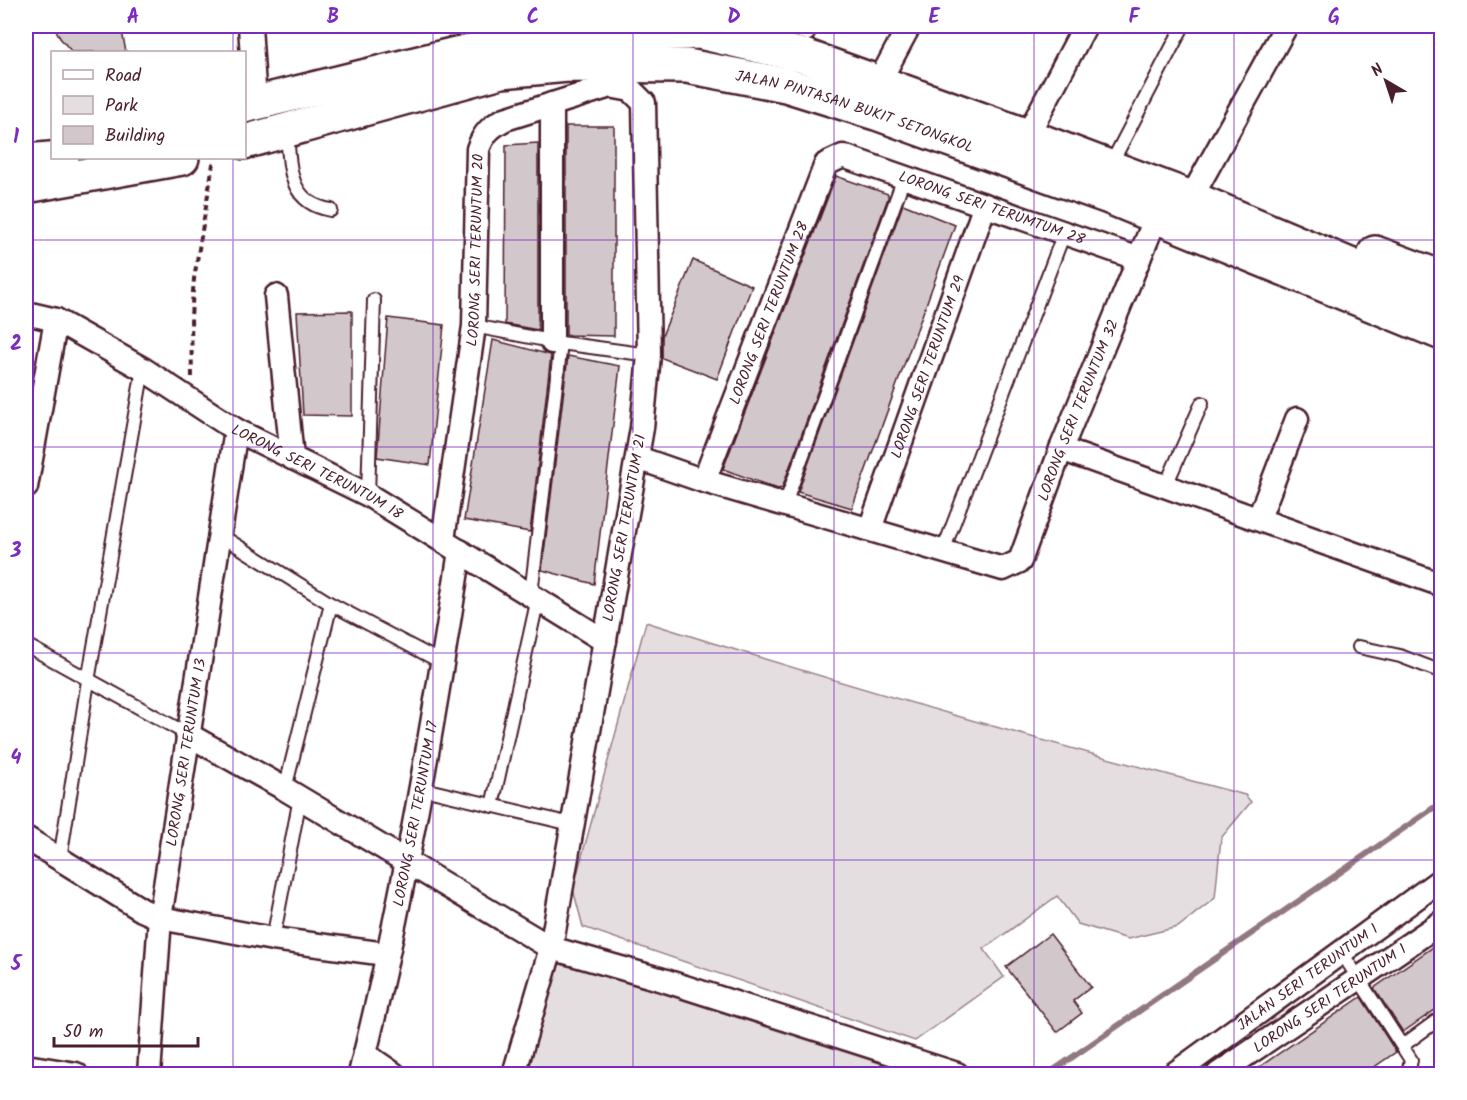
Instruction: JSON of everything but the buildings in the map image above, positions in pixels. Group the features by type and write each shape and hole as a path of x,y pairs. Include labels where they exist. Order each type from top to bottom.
{"main road":[{"name":"JALAN PINTASAN BUKIT SETONGKOL","path":"250,104 523,40 700,29 804,56 1027,136 1110,182 1442,333"},
{"name":"JALAN PINTASAN BUKIT SETONGKOL","path":"246,141 501,71 568,65 687,66 786,85 1110,182 1205,205 1249,210 1288,220 1442,278"},
{"path":"302,90 305,108 321,122"},
{"path":"26,161 51,159"},
{"path":"26,186 177,159"},
{"path":"1110,182 1152,227 1442,352"},
{"path":"1205,205 1442,304"}],"street":[{"path":"250,26 250,104"},
{"path":"879,82 909,26"},
{"path":"1027,136 1085,26"},
{"path":"1205,205 1286,26"},
{"name":"LORONG SERI TERUNTUM 20","path":"452,546 474,326 478,149 490,127 505,119 610,86 631,90 644,104"},
{"path":"552,104 556,343"},
{"name":"LORONG SERI TERUNTUM 21","path":"514,1074 551,948 571,824 638,458 649,355 644,104"},
{"name":"LORONG SERI TERUMTUM 28","path":"843,156 904,175 1139,260"},
{"name":"LORONG SERI TERUNTUM 28","path":"704,481 826,164 843,156"},
{"name":"LORONG SERI TERUNTUM 29","path":"870,529 985,205"},
{"name":"LORONG SERI TERUNTUM 32","path":"943,551 1003,569 1020,561 1061,449 1152,227"},
{"path":"276,296 292,458"},
{"name":"LORONG SERI TERUNTUM 18","path":"26,313 56,320 143,369 236,430 368,495 605,641"},
{"path":"26,488 32,406 56,320"},
{"path":"1258,519 1297,419"},
{"name":"LORONG SERI TERUNTUM 13","path":"149,1074 160,918 236,430"},
{"path":"1061,449 1442,585"},
{"path":"638,458 704,481 943,551"},
{"name":"LORONG SERI TERUNTUM 17","path":"363,1064 406,861 442,663 452,546"},
{"path":"187,734 293,793 551,948 674,984 957,1074"},
{"path":"26,838 142,910 160,918 273,939 386,954"},
{"name":"JALAN SERI TERUNTUM 1","path":"1174,1074 1442,879"},
{"name":"LORONG SERI TERUNTUM 1","path":"1218,1074 1442,922"},
{"path":"363,1064 394,1074"},
{"path":"26,1066 76,1074"}],"lane":[{"path":"780,26 808,34 811,26"},
{"path":"1110,182 1183,26"},
{"path":"287,131 291,176 299,193 318,208 331,210"},
{"path":"784,504 904,175"},
{"path":"943,551 1064,233"},
{"path":"368,495 374,300"},
{"path":"474,326 556,343 649,355"},
{"path":"492,806 534,596 556,343"},
{"path":"60,859 88,681 143,369"},
{"path":"1166,485 1202,403"},
{"path":"220,535 331,604 442,663"},
{"path":"273,939 293,793 331,604"},
{"path":"26,645 187,734"},
{"path":"1359,647 1401,656 1442,672"},
{"path":"419,788 571,824"},
{"path":"1342,953 1411,1060 1408,1074"},
{"path":"1402,1046 1442,1017"}],"path":[{"path":"192,402 191,316 194,279 214,159"}],"green space":[{"path":"646,622 944,712 1245,795 1251,802 1221,838 1215,898 1178,927 1128,939 1078,924 1057,896 984,949 1004,977 915,1041 583,927 573,889"},
{"path":"564,962 914,1074 520,1074 548,966"}],"waterway":[{"path":"1048,1074 1442,802"}]}
